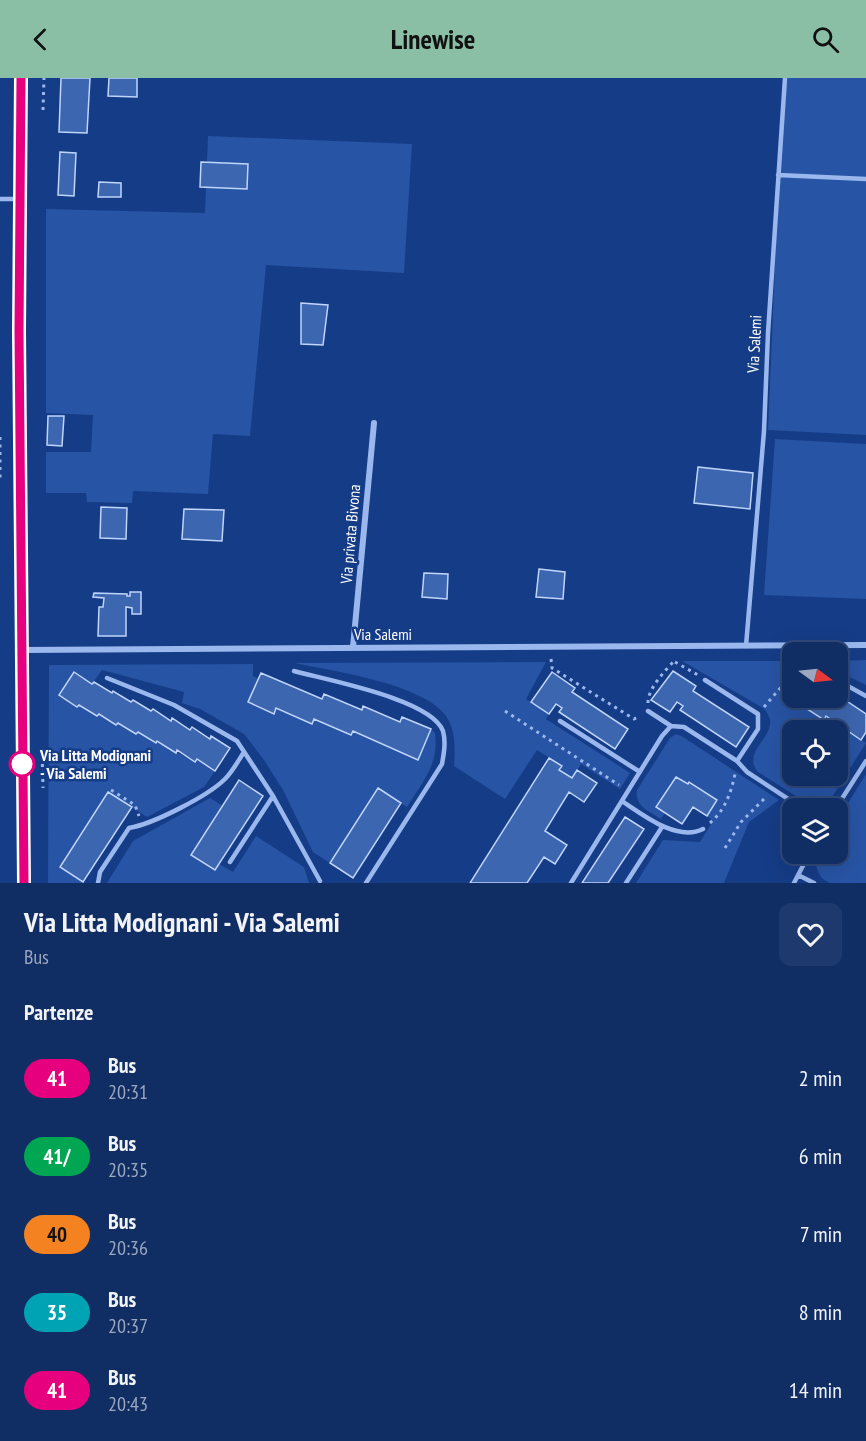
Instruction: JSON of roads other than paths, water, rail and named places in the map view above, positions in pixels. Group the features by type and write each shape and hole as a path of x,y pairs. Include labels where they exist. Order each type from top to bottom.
{"street":[{"path":"21,78 19,199 24,883"},
{"name":"Via privata Bivona","path":"353,647 374,423"},
{"name":"Via Salemi","path":"21,650 866,645"}],"lane":[{"name":"Via Salemi","path":"746,646 764,431 785,78"},
{"path":"778,175 866,179"},
{"path":"0,199 19,199"},
{"path":"294,671 383,694 415,707 436,720 443,731 445,747 442,764 366,883"},
{"path":"108,678 174,705 237,741 273,796 321,882"},
{"path":"705,680 758,714 758,729 738,761"},
{"path":"848,686 866,696"},
{"path":"648,711 671,726 684,727 738,761 747,772 786,798"},
{"path":"560,721 640,772"},
{"path":"571,883 671,726"},
{"path":"98,883 100,872 129,828 142,826 213,790 227,778 244,752"},
{"path":"842,798 866,761"},
{"path":"230,862 273,796"},
{"path":"622,801 662,827 694,834 702,829"},
{"path":"626,883 662,827"},
{"path":"794,883 804,864"},
{"path":"798,875 814,883"}],"place":[{"name":"Via Litta Modignani - Via Salemi","path":"22,764"}]}
